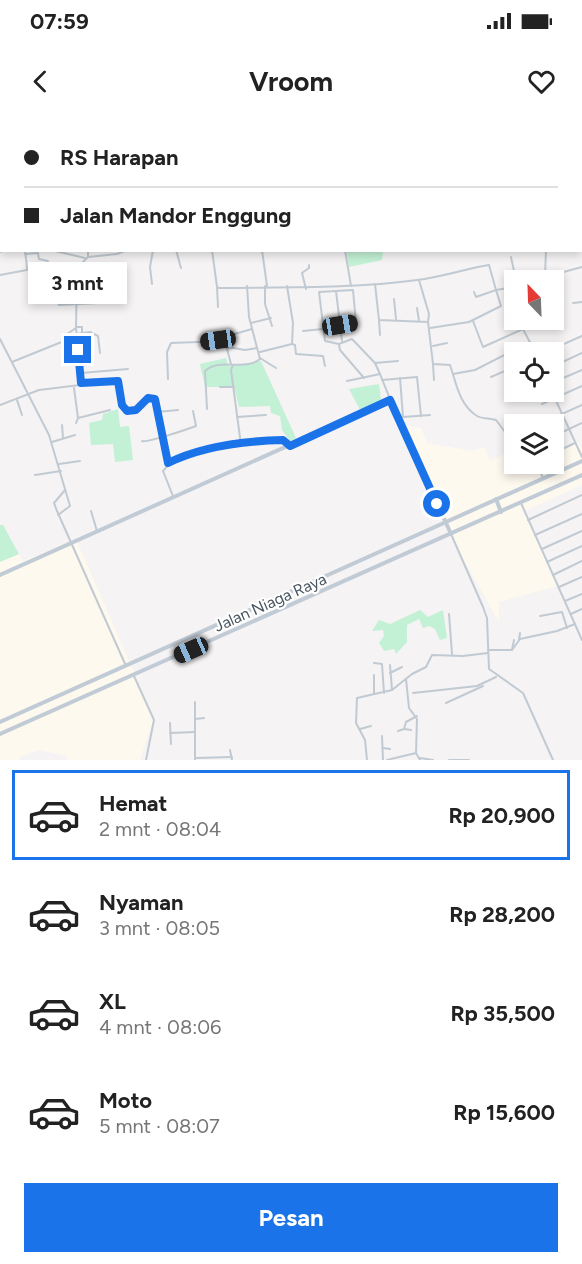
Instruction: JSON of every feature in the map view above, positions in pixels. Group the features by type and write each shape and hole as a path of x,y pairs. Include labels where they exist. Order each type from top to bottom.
{"main road":[{"path":"0,575 390,400 450,534"},
{"name":"Jalan Niaga Raya","path":"0,722 496,500 582,459"},
{"name":"Jalan Niaga Raya","path":"0,734 582,475"},
{"path":"496,500 501,512"},
{"path":"96,680 93,686 101,691"},
{"path":"83,686 91,690 89,696"}],"street":[{"path":"27,268 25,252 38,253 39,260 48,261"},
{"path":"61,252 87,257 117,252"},
{"path":"81,383 76,334 76,271 79,263 87,257 88,252"},
{"path":"152,284 150,265 153,252"},
{"path":"177,252 181,268"},
{"path":"212,252 218,306"},
{"path":"262,252 266,286 265,304 272,326"},
{"path":"345,252 351,286"},
{"path":"546,252 546,270"},
{"path":"511,258 514,270"},
{"path":"306,289 302,273 309,268 309,265"},
{"path":"217,287 287,286 306,289 351,286 419,280 489,265 501,306 473,321 430,328"},
{"path":"0,274 43,267 50,267 54,271 76,271"},
{"path":"564,272 582,267"},
{"path":"419,280 429,314 434,380"},
{"path":"375,284 380,335"},
{"path":"247,286 250,323 260,358 276,368"},
{"path":"287,286 292,320 292,344 295,345 298,356 323,356 325,366"},
{"path":"474,292 476,297 504,289"},
{"path":"336,291 340,350 364,378"},
{"path":"340,325 356,322 353,291 319,293 325,341 340,342 352,339 375,363 390,400"},
{"path":"43,296 54,296 58,305 98,303"},
{"path":"394,299 396,319"},
{"path":"573,303 582,302"},
{"path":"417,308 419,321"},
{"path":"250,323 271,318"},
{"path":"379,320 428,322"},
{"path":"473,321 483,347 524,329 530,342"},
{"path":"12,362 64,341 67,334 76,328 81,327 82,333"},
{"path":"303,331 323,328"},
{"path":"231,335 252,329"},
{"path":"76,334 90,332 98,336 100,353"},
{"path":"564,344 582,336"},
{"path":"0,339 52,442 69,508 58,515"},
{"path":"64,341 71,347"},
{"path":"168,380 167,352 170,344 225,341 232,365 241,445"},
{"path":"433,346 447,343"},
{"path":"259,352 292,344"},
{"path":"226,347 244,350 257,348"},
{"path":"564,361 582,353"},
{"path":"453,374 475,370 504,355"},
{"path":"207,409 205,371 214,366 257,362 260,358"},
{"path":"375,363 398,361"},
{"path":"433,364 449,364 457,390 473,412 478,417 496,420 504,429"},
{"path":"81,373 128,369"},
{"path":"564,378 582,370"},
{"path":"491,377 504,372"},
{"path":"347,381 380,374"},
{"path":"382,380 417,377 421,416"},
{"path":"400,378 404,417 430,415"},
{"path":"0,405 41,390 74,388 81,383 118,381 125,410 136,410 152,397 155,399 168,463"},
{"path":"564,394 582,386"},
{"path":"220,387 234,387"},
{"path":"74,388 78,418 76,423"},
{"path":"17,400 22,415"},
{"path":"542,404 546,402"},
{"path":"557,402 562,414 582,405"},
{"path":"78,418 110,410"},
{"path":"157,411 178,410"},
{"path":"142,441 149,442 161,435 196,426 193,411"},
{"path":"237,417 266,415"},
{"path":"564,418 582,459"},
{"path":"564,431 582,423"},
{"path":"62,425 63,438"},
{"path":"52,442 75,435"},
{"path":"173,496 163,472 168,463 188,454 283,440 290,446"},
{"path":"564,448 575,443"},
{"path":"59,464 80,461"},
{"path":"35,475 61,471"},
{"path":"541,474 543,478"},
{"path":"65,490 54,503 58,515 126,666"},
{"path":"528,520 582,495"},
{"path":"521,503 582,640"},
{"path":"91,511 97,531"},
{"path":"535,535 582,514"},
{"path":"542,549 582,531"},
{"path":"450,534 483,607 489,669 496,677 523,693 553,760"},
{"path":"547,562 582,546"},
{"path":"553,574 582,561"},
{"path":"559,587 582,577"},
{"path":"565,601 582,594"},
{"path":"571,614 582,609"},
{"path":"540,616 562,612 567,628"},
{"path":"449,614 452,654"},
{"path":"519,640 575,624"},
{"path":"577,628 582,626"},
{"path":"367,760 365,740 356,723 358,697 392,690 428,666 432,655 463,656 512,650 516,648 520,633"},
{"path":"512,650 514,639"},
{"path":"374,663 382,664 384,693"},
{"path":"390,665 392,690"},
{"path":"390,673 402,667"},
{"path":"374,675 374,694"},
{"path":"134,676 153,720 146,760"},
{"path":"446,703 496,677"},
{"path":"406,679 409,708 417,716 416,753 420,759 433,760"},
{"path":"413,693 485,684"},
{"path":"523,693 526,689"},
{"path":"195,702 195,759 232,758 230,750"},
{"path":"405,729 406,722 417,716"},
{"path":"195,719 204,717"},
{"path":"170,723 171,744"},
{"path":"360,729 371,726"},
{"path":"398,730 411,730"},
{"path":"170,733 195,732"},
{"path":"382,736 383,760"},
{"path":"382,748 390,749"},
{"path":"387,760 404,754 416,753"},
{"path":"404,754 405,760"},
{"path":"449,760 469,760"}],"shaded area":[{"path":"400,425 421,428 427,443 472,451 484,447 490,461 504,454 504,474 564,474 564,448 577,442 582,447 582,485 523,512 558,586 499,602 499,622 438,514"},
{"path":"76,539 154,718 140,760 67,760 67,756 39,750 20,757 19,760 0,760 0,562 19,554 23,561"}],"green space":[{"path":"347,252 383,252 382,260 349,267"},
{"path":"226,358 228,366 261,361 296,438 290,441 282,430 280,416 271,413 270,406 239,407 234,387 205,387 200,364"},
{"path":"379,384 381,400 360,410 349,389"},
{"path":"118,409 120,427 129,426 133,460 115,462 113,444 91,445 89,423 102,420 103,414"},
{"path":"0,525 3,525 19,554 0,562"},
{"path":"420,610 428,617 443,610 447,638 440,640 435,629 429,626 423,628 419,619 407,625 407,642 396,654 394,649 384,651 379,643 384,636 383,630 372,631 379,620 390,624"}],"route":[{"path":"78,350 81,383 118,381 122,405 127,411 136,410 148,398 155,399 164,453 168,463 188,454 228,446 285,440 290,446 390,400 437,504"}]}
